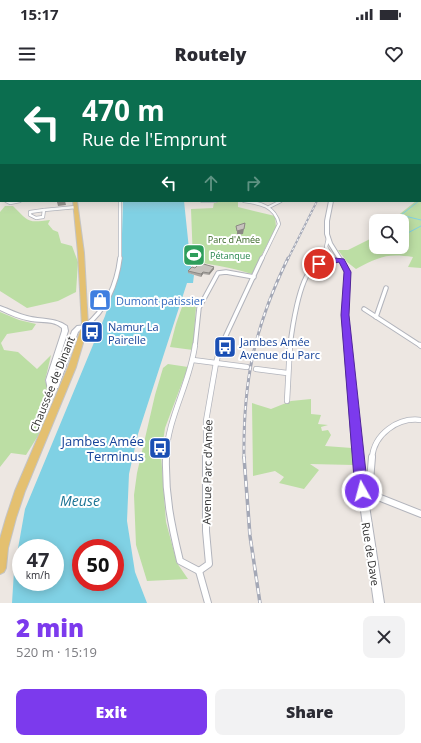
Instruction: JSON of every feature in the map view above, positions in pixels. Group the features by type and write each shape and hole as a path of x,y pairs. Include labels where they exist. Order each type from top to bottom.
{"main road":[{"name":"Rue de Dave","path":"331,202 327,221 328,238 338,260 346,268 348,276 345,315 379,603"},
{"name":"Chaussée de Dinant","path":"0,568 3,548 20,491 72,367 85,326 82,274 75,204"},
{"path":"0,308 24,318 60,322 65,327 64,336 49,380 50,388 56,386 75,331 79,327 85,326"}],"street":[{"path":"85,326 93,322 102,311 119,266 120,202"},
{"path":"252,202 269,207 279,202"},
{"path":"44,210 43,218 36,218 30,215 30,212 75,204"},
{"name":"Avenue Parc d'Amée","path":"199,571 209,564 206,531 206,420 216,363 225,336 279,224 277,215 269,207"},
{"path":"328,238 325,242 326,250 338,260"},
{"path":"287,401 287,373 294,318 308,272 319,264 338,260"},
{"path":"208,603 199,571 180,561 169,518 165,481 166,450 172,418 193,360 198,308 218,273 226,272 254,277"},
{"path":"376,317 386,288"},
{"path":"364,309 421,346"},
{"path":"193,360 247,367"},
{"path":"256,368 287,373"},
{"path":"421,420 413,419 396,423 379,437 372,455 365,492 421,514"}],"green space":[{"name":"Parc d'Amée","path":"214,202 238,202 238,207 275,216 276,227 252,274 231,268 193,261 191,209 213,208"},
{"path":"415,202 421,202 421,268 408,267 413,257 389,256 377,259 356,269 347,262 338,250 348,250 369,240 369,254 409,254 409,214 400,214"},
{"path":"5,206 13,206 22,215 32,221 50,220 48,224 53,230 58,232 61,243 72,246 78,262 76,292 58,301 27,308 0,291 0,212"},
{"path":"183,304 196,306 193,350 170,347"},
{"path":"0,312 19,320 36,324 32,330 7,334 1,343 4,350 18,352 37,369 51,355 45,381 52,393 41,431 26,455 11,453 0,467"},
{"path":"168,364 188,367 165,428 161,455 166,522 177,563 188,579 147,581 136,545 134,495 137,473 155,395 163,368"},
{"path":"311,399 311,414 321,415 318,424 328,425 321,427 322,431 328,430 331,435 325,446 352,448 354,465 310,464 319,470 304,489 279,483 284,477 275,471 253,476 252,403 271,409 291,401"}],"water":[{"name":"Meuse","path":"123,202 184,202 191,268 189,273 194,275 193,283 187,283 138,434 129,474 127,521 135,572 147,603 12,603 13,591 64,591 64,539 20,539 25,509 105,316 121,267"}],"building":[{"path":"245,223 244,229 237,231 236,226"},
{"path":"200,263 214,267 209,273 203,272 201,274 188,271 192,267 195,268"}],"waterway":[{"path":"418,202 401,215 421,220"},
{"path":"409,232 421,226"}],"tunnel":[{"path":"247,367 256,369"}],"railway":[{"path":"288,259 316,202"},
{"path":"244,457 246,404 253,355 267,308 288,258"},
{"path":"244,457 250,536 260,603"}],"place":[{"name":"Pétanque","path":"194,255"},
{"name":"Dumont patissier","path":"100,300"},
{"name":"Namur La Pairelle","path":"92,332"},
{"name":"Jambes Amée Avenue du Parc","path":"225,347"},
{"name":"Jambes Amée Terminus","path":"160,448"}],"route":[{"path":"319,264 334,260 341,260 348,272 345,315 351,391 362,491"}]}
